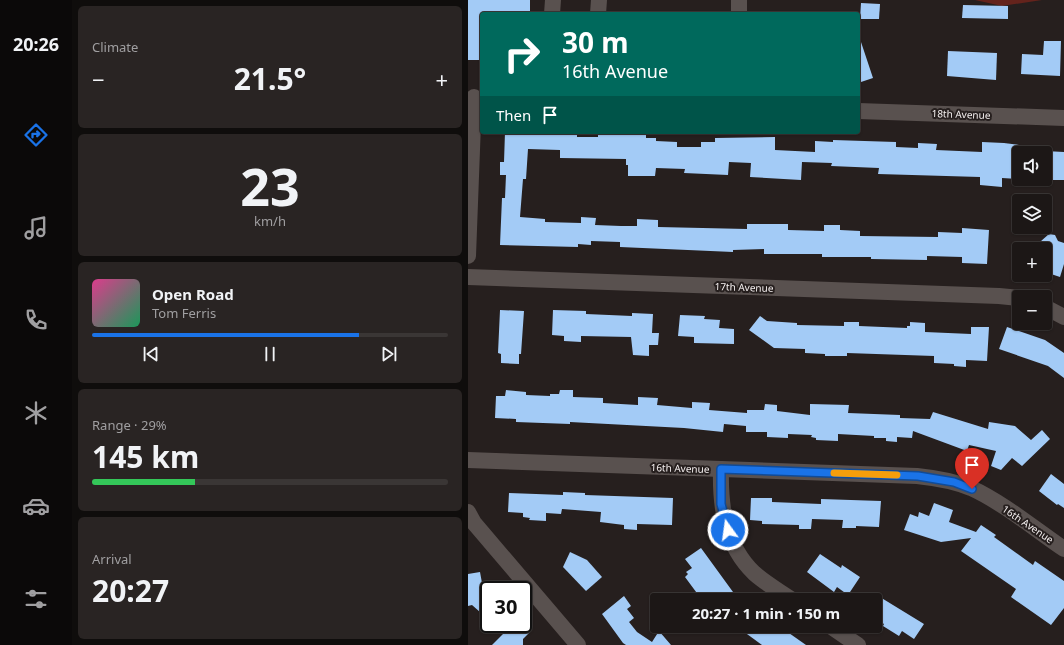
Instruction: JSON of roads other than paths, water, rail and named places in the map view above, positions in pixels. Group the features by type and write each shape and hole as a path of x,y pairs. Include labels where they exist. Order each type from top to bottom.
{"street":[{"path":"552,12 553,0"},
{"path":"598,0 598,12"},
{"path":"739,0 739,12"},
{"path":"468,256 475,97"},
{"name":"18th Avenue","path":"860,111 1064,118"},
{"name":"17th Avenue","path":"468,277 1012,297"},
{"path":"1052,311 1064,317"},
{"name":"16th Avenue","path":"468,460 918,476 954,482 988,497 1064,549"},
{"path":"721,469 721,504 730,536 738,554 754,573 782,593"},
{"path":"468,512 474,523 578,645"},
{"path":"840,633 858,645"}]}
